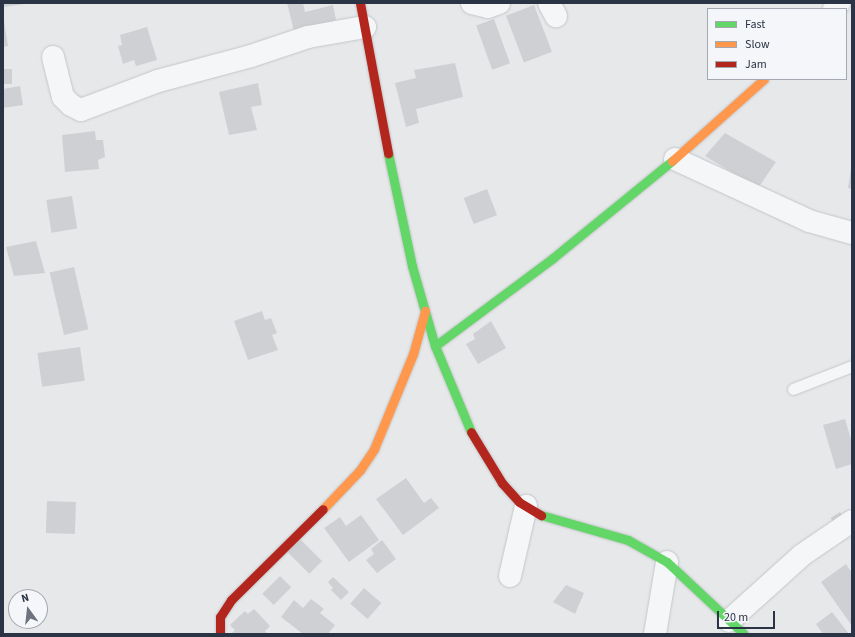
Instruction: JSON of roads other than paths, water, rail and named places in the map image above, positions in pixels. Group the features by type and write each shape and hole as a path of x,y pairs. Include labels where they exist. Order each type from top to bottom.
{"street":[{"path":"360,3 392,174 425,311 435,346 467,425 502,483 519,502 543,516 628,540 667,562 737,627 802,555 852,521"},
{"path":"472,3 488,7 499,3"},
{"path":"53,57 63,97 71,105 81,110 158,80 251,56 308,37 365,26"},
{"path":"435,346 553,258 675,159 763,80"},
{"path":"675,159 809,221 852,233"},
{"path":"220,634 218,631 220,617 231,600 360,470 374,449 413,354 425,311"},
{"path":"510,576 526,506"},
{"path":"655,634 667,562"}],"lane":[{"path":"793,389 852,366"}]}
